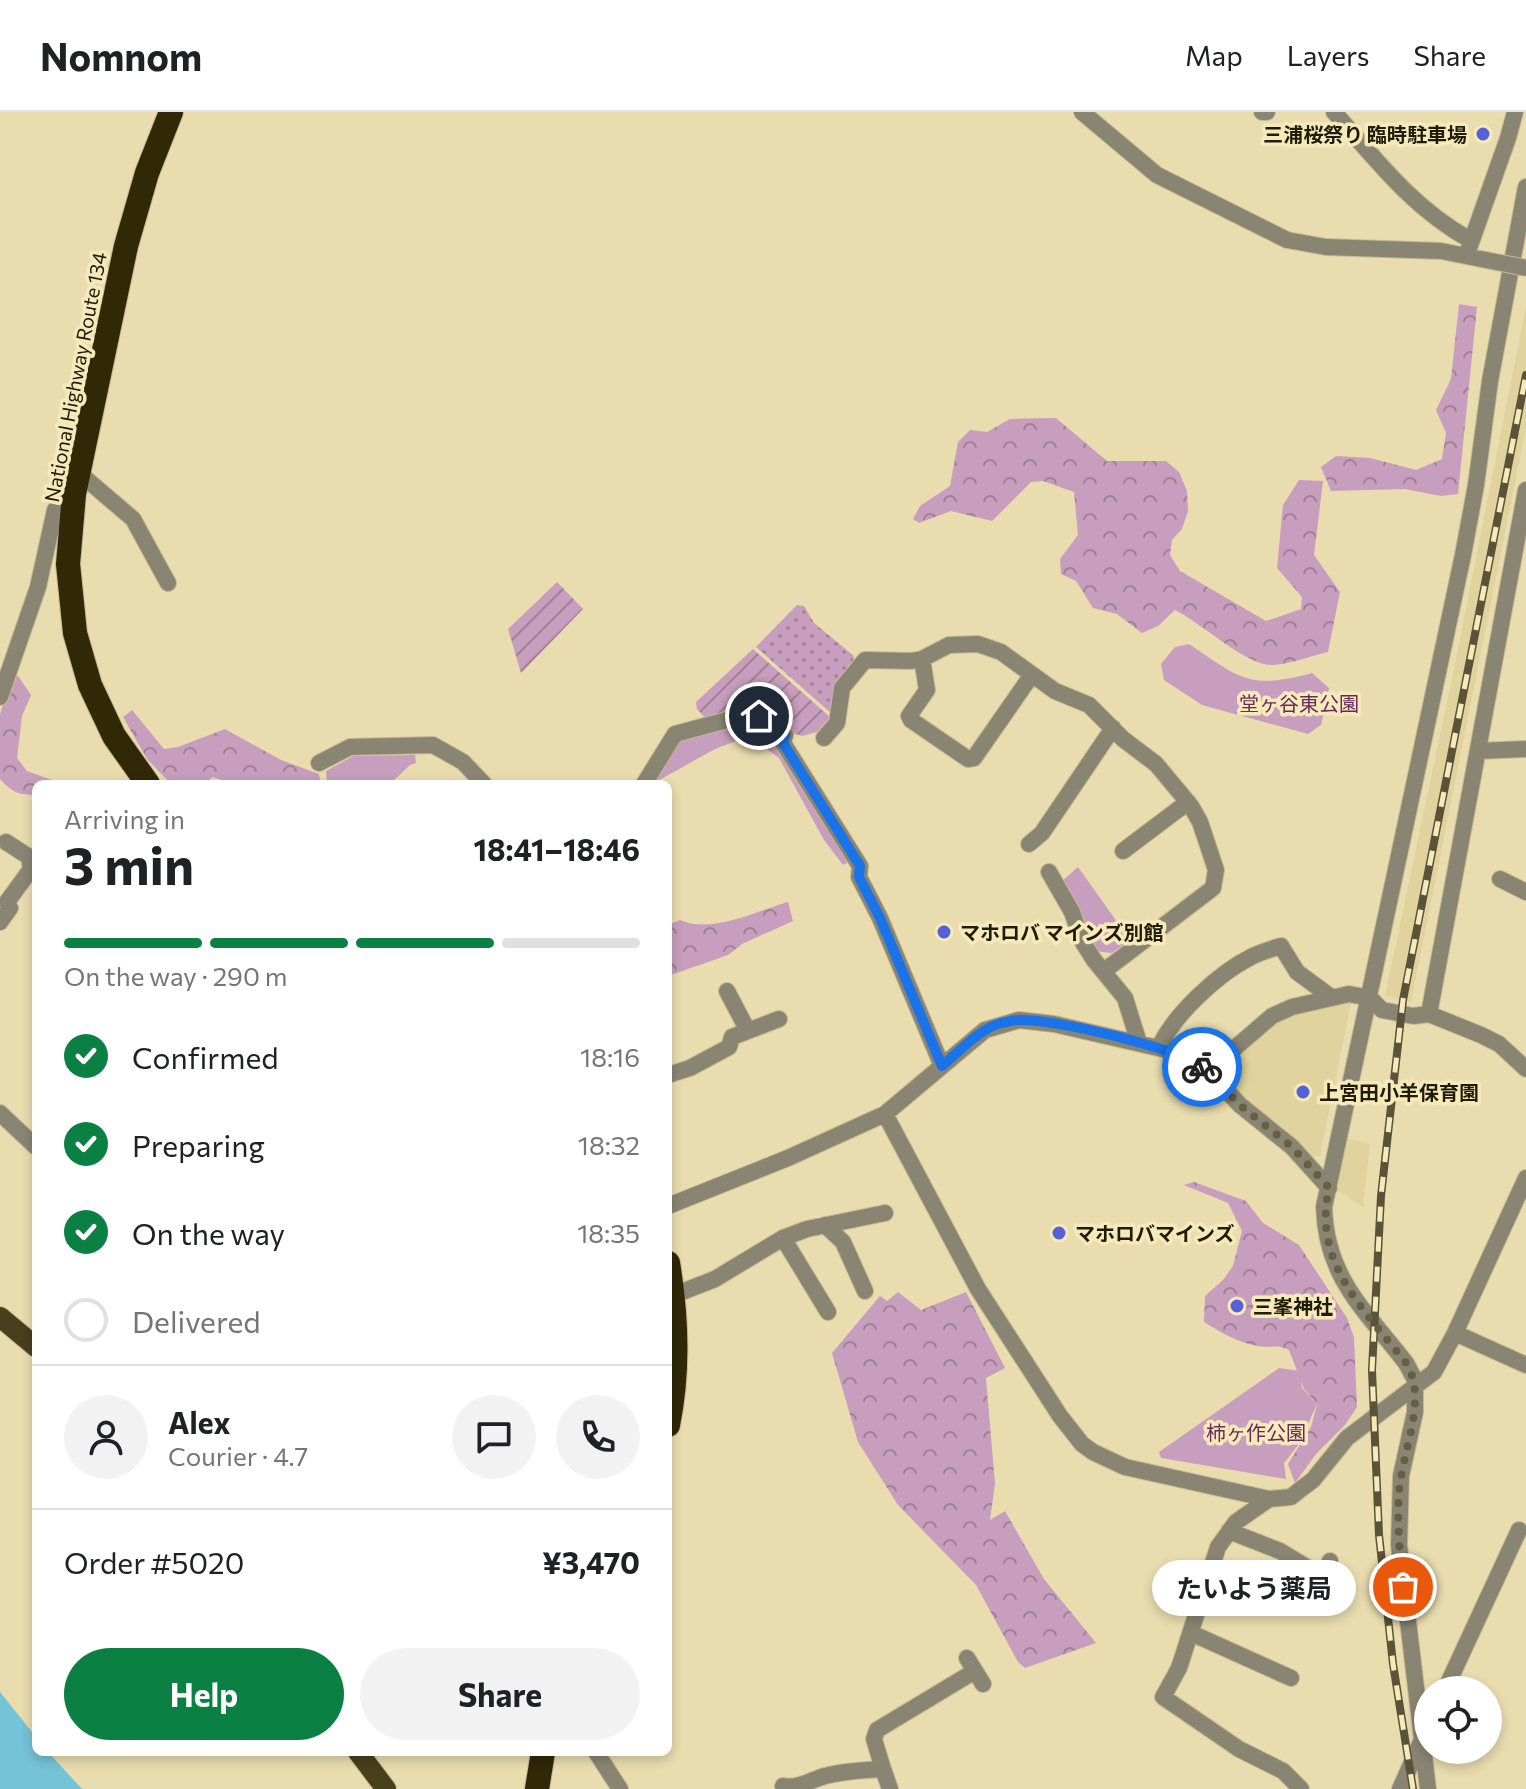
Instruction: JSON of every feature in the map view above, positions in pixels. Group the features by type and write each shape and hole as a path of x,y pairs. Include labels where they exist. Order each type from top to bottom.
{"highway":[{"name":"National Highway Route 134","path":"145,780 114,736 90,685 75,633 68,564 77,479 126,246 147,173 171,112"},
{"path":"672,1284 676,1359 672,1392"},
{"path":"537,1789 542,1756"}],"main road":[{"path":"0,1317 32,1342"},
{"path":"361,1756 386,1789"}],"street":[{"path":"1082,112 1157,175 1287,240 1312,246 1441,251 1469,248"},
{"path":"1334,112 1393,180 1469,248 1486,260 1526,268"},
{"path":"1469,248 1515,112"},
{"path":"1418,1676 1398,1527 1401,1476 1415,1412 1416,1386 1406,1363 1337,1270 1325,1233 1324,1207 1463,555 1490,381 1526,187"},
{"path":"0,697 38,587 55,510 77,479 133,519 168,583"},
{"path":"1429,1014 1522,537 1526,490"},
{"path":"824,738 837,723 842,688 865,660 911,661 922,659 949,645 978,644 1001,652 1055,691 1089,705 1133,748 1156,764 1188,802 1200,822 1216,870 1213,888 1104,971"},
{"path":"922,659 927,690 909,716 968,759 974,758 1031,676"},
{"path":"646,780 675,734 742,716 759,716 785,735 783,743 860,866 859,877 880,918 942,1066"},
{"path":"1029,844 1075,773 1113,728"},
{"path":"319,763 350,747 433,745 463,762 480,780"},
{"path":"1478,751 1526,749"},
{"path":"1123,852 1188,802"},
{"path":"0,922 10,908 7,902 32,878 29,857 7,841"},
{"path":"1049,872 1072,912 1082,941 1125,998 1139,1043"},
{"path":"1500,879 1526,892"},
{"path":"1159,1048 1172,1025 1220,979 1253,956 1281,946 1297,972 1331,997"},
{"path":"727,991 748,1031"},
{"path":"1213,1076 1235,1048 1272,1016 1292,1007 1349,994 1370,998 1382,1010 1413,1016 1429,1014 1499,1044 1526,1069"},
{"path":"672,1074 729,1047 732,1037 779,1019"},
{"path":"672,1204 788,1158 885,1114 985,1030 1019,1020 1054,1024 1190,1058 1213,1076 1240,1105 1292,1147 1329,1188"},
{"path":"0,1113 32,1143"},
{"path":"885,1114 978,1289 1060,1416 1082,1444 1125,1467 1269,1499 1291,1497 1313,1480 1347,1438 1439,1365 1526,1178"},
{"path":"674,1295 715,1279 783,1238 825,1225 885,1213"},
{"path":"825,1225 843,1242 865,1291"},
{"path":"783,1238 828,1312"},
{"path":"1455,1333 1526,1365"},
{"path":"1269,1499 1236,1522 1218,1547 1179,1668 1163,1697 1239,1749 1283,1771 1301,1789"},
{"path":"1451,1676 1519,1530"},
{"path":"1229,1531 1283,1545 1323,1576"},
{"path":"1191,1633 1291,1678"},
{"path":"890,1789 874,1739 877,1730 975,1671"},
{"path":"599,1756 620,1789"},
{"path":"1400,1789 1414,1758"},
{"path":"1427,1764 1428,1789"},
{"path":"783,1786 793,1788 847,1771 883,1769"}],"shaded area":[{"path":"1526,306 1526,428 1411,1002 1385,996"},
{"path":"1333,1001 1351,1003 1320,1156 1313,1156 1285,1129 1243,1101 1222,1076 1266,1024"},
{"path":"1347,1138 1370,1144 1363,1207 1338,1191 1336,1183"}],"green space":[{"path":"1459,304 1477,307 1458,494 1441,496 1405,489 1331,491 1321,467 1336,456 1370,458 1416,470 1442,459 1446,433 1436,410 1451,379"},
{"path":"1056,418 1107,461 1166,461 1179,472 1187,491 1188,511 1182,529 1172,540 1170,555 1180,571 1266,621 1301,609 1302,597 1277,568 1283,505 1299,480 1323,481 1314,555 1340,592 1328,652 1287,663 1263,664 1238,652 1175,610 1158,626 1142,633 1117,614 1093,608 1076,581 1061,574 1060,559 1078,535 1074,492 1043,481 1031,482 992,521 951,511 919,523 913,519 920,506 950,486 958,442 970,430 987,432 1010,419"},
{"path":"557,582 583,609 521,673 508,629"},
{"path":"797,605 804,606 814,623 854,656 832,714 756,647"},
{"name":"堂ヶ谷東公園","path":"1189,644 1221,666 1246,678 1274,681 1312,673 1329,688 1321,725 1308,734 1202,705 1164,680 1161,664 1175,647"},
{"path":"753,649 830,717 817,732 802,736 789,732 777,721 706,719 697,709 696,702"},
{"path":"14,670 31,695 22,716 17,758 27,771 52,780 32,780 32,795 16,792 0,779 0,714"},
{"path":"132,710 164,749 178,747 225,729 281,760 319,774 320,780 222,780 212,777 209,780 167,780 147,759 123,717"},
{"path":"752,719 782,737 853,859 843,865 824,840 779,758 755,740 741,739 715,749 654,780 678,737"},
{"path":"415,755 416,763 394,780 327,780 326,771 353,756"},
{"path":"1078,867 1130,940 1112,953 1094,951 1061,882"},
{"path":"788,902 793,921 742,944 728,955 672,975 672,923 680,920 693,924 720,923"},
{"path":"1194,1182 1246,1201 1263,1223 1299,1245 1347,1318 1354,1337 1357,1407 1295,1483 1288,1464 1311,1427 1317,1404 1304,1389 1289,1350 1244,1342 1204,1322 1205,1296 1233,1266 1242,1231 1228,1203 1184,1185"},
{"path":"898,1292 921,1310 966,1292 1005,1368 986,1378 995,1484 990,1520 1005,1511 1044,1579 1096,1643 1025,1668 1018,1662 976,1585 898,1505 858,1442 832,1353 880,1296 887,1301"},
{"name":"柿ヶ作公園","path":"1279,1368 1300,1371 1302,1388 1317,1404 1299,1444 1284,1463 1286,1479 1161,1458 1159,1452"}],"water":[{"path":"0,1692 32,1732 32,1756 52,1756 82,1789 0,1789"}],"railway":[{"path":"1413,1789 1393,1664 1379,1535 1372,1370 1381,1196 1403,1000 1526,375"}],"way so far":[{"path":"1202,1067 1240,1105 1292,1147 1329,1188 1324,1207 1325,1233 1337,1270 1411,1370 1415,1380 1415,1412 1404,1456 1399,1495 1403,1587"}],"place":[{"name":"三浦桜祭り 臨時駐車場","path":"1483,134"},
{"name":"マホロバ マインズ別館","path":"944,932"},
{"name":"上宮田小羊保育園","path":"1303,1092"},
{"name":"マホロバマインズ","path":"1059,1233"},
{"name":"三峯神社","path":"1237,1306"},
{"name":"たいよう薬局","path":"1403,1587"}],"route":[{"path":"759,716 785,735 783,743 860,866 859,877 880,918 942,1066 985,1030 1019,1020 1054,1024 1159,1048 1190,1058 1202,1067"}]}
